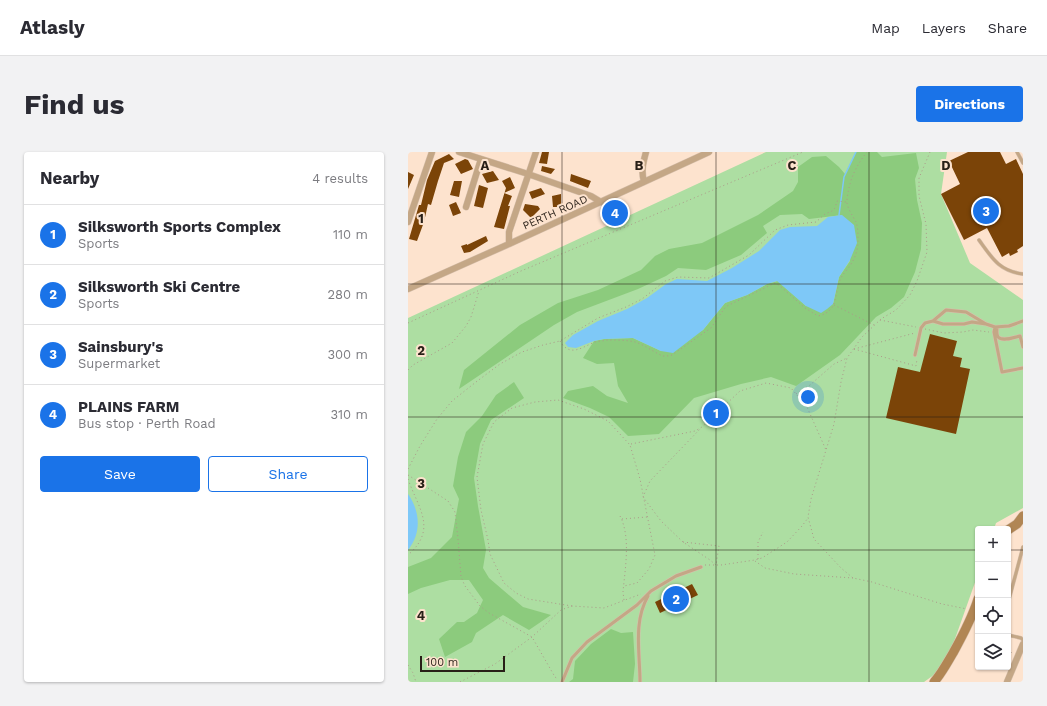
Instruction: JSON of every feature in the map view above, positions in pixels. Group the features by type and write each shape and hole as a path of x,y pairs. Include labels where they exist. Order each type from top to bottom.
{"street":[{"path":"408,222 432,152"},
{"path":"459,152 591,196 601,202"},
{"path":"509,244 509,232 536,152"},
{"path":"644,182 642,169 646,152"},
{"name":"PERTH ROAD","path":"408,289 601,202 699,154 709,152"},
{"path":"466,207 481,159"},
{"path":"1011,528 1020,524 1023,516"},
{"path":"935,681 945,667 965,632 975,609"},
{"path":"1007,682 1023,644"}],"lane":[{"path":"1017,152 1023,163"},
{"path":"1019,156 1023,154"},
{"path":"978,240 998,265 1014,273 1023,274"},
{"path":"915,356 920,330 925,323 933,321 946,310 966,312 986,324"},
{"path":"933,321 943,324 964,324 972,322 996,327 1010,326 1023,321"},
{"path":"996,327 994,332 1002,372 1023,368"},
{"path":"996,327 999,338 1005,339 1020,336 1023,347"},
{"path":"1009,598 1023,547"},
{"path":"562,682 572,658 587,642 637,606 651,591 676,576 701,567"},
{"path":"640,682 638,628 643,605 651,591"},
{"path":"1011,636 1021,638 1023,640"}],"path":[{"path":"408,324 521,271 803,152"},
{"path":"560,341 562,345 569,349 575,350 582,349 596,342 607,340 633,341 665,356 672,355 711,328 727,306 775,283 805,308 818,316 823,315 834,305 841,277 856,254 858,241 857,224 846,202 852,176 867,152"},
{"path":"701,567 762,558 787,542 808,517 834,424 841,382 847,358 862,337 879,320 896,310 910,295 926,252 926,224 919,196 919,178 930,152"},
{"path":"408,469 437,419 452,401 500,364 522,352 560,341 598,318 642,299 665,281 678,277 708,278 749,255 775,230 788,225 816,222 835,208 837,200 846,202"},
{"path":"408,370 413,365 452,343 466,326 479,291"},
{"path":"834,305 874,325"},
{"path":"879,320 920,330 944,333 973,330 994,332"},
{"path":"854,349 920,330"},
{"path":"854,349 916,366 918,357 915,356"},
{"path":"796,394 810,385 834,364 847,358"},
{"path":"643,497 650,481 702,427 740,391 766,383 790,388 796,394 807,407 826,451"},
{"path":"624,586 637,583 649,569 655,556 640,479 630,445 608,421 584,409 558,400 535,402 512,408 494,422 483,444 477,477 490,554 504,583 516,593 528,600 572,606 604,608 651,591"},
{"path":"630,445 694,431 702,427"},
{"path":"408,475 448,501 455,512 461,577 476,601 489,613 532,637 555,677 558,679 556,682"},
{"path":"408,479 422,510 424,530 418,545 408,555"},
{"path":"643,497 661,521 683,542 716,565"},
{"path":"620,516 624,524 626,542 624,600"},
{"path":"622,520 647,517"},
{"path":"808,517 814,539 841,568 853,578"},
{"path":"758,559 758,542 763,532"},
{"path":"683,542 719,546 716,565"},
{"path":"754,560 765,568 794,574 853,578 872,582 942,604 971,609"},
{"path":"460,682 495,664 532,637 561,610 572,606"},
{"path":"1011,652 1015,655"},
{"path":"408,665 416,682"}],"green space":[{"path":"766,152 947,152 941,194 970,263 1023,300 1023,508 996,523 995,526 975,526 975,582 945,667 924,682 408,682 408,318"},
{"path":"856,152 877,152 882,157 916,153 919,168 915,179 917,200 922,223 921,249 915,272 904,297 891,308 876,317 840,355 796,386 771,377 741,384 694,398 659,434 628,436 609,417 563,398 568,391 593,386 607,396 628,403 618,386 614,363 597,364 583,358 594,341 604,339 633,338 661,351 703,330 725,303 747,295 767,284 778,281 806,306 833,304 839,277 850,261 842,215 809,219 802,214 780,215 763,226 767,233 741,255 706,270 678,268 666,276 638,289 577,312 554,325 459,389 464,370 520,325 558,303 598,290 641,270 655,256 669,249 702,243 758,215 793,191 798,182 798,167 812,157 826,156 845,174"},
{"path":"514,382 524,398 491,420 480,444 474,478 486,550 483,568 489,578 523,607 551,615 529,630 503,615 476,633 472,642 445,657 439,639 457,622 464,622 477,613 483,600 469,580 450,580 421,588 408,594 408,567 431,558 452,537 459,499 453,486 458,457 466,432 482,416 496,395"},
{"path":"611,629 621,633 633,632 635,664 633,682 569,682 573,679 575,661 591,644"}],"water":[{"path":"842,215 854,225 857,243 850,260 839,277 833,304 821,313 806,306 777,281 767,284 747,295 725,303 703,330 673,353 661,351 633,338 604,339 576,348 568,347 565,343 573,335 598,321 627,309 647,298 666,284 677,279 707,281 732,268 759,251 780,230 790,227 817,226 828,217"},
{"path":"408,494 415,508 418,522 416,536 408,550"}],"building":[{"path":"542,152 549,152 547,164 539,163"},
{"path":"968,152 1000,152 1006,164 1016,159 1023,174 1023,246 1017,250 1018,252 1010,256 1009,253 1002,257 987,228 964,240 941,194 960,184 949,161"},
{"path":"449,154 454,159 444,163 431,205 428,204 424,222 417,241 409,239 419,205 421,205 427,180 435,161"},
{"path":"465,159 468,160 473,169 461,174 455,164"},
{"path":"542,166 555,169 551,174 541,171"},
{"path":"493,171 499,180 487,183 482,174"},
{"path":"408,172 414,175 408,189"},
{"path":"571,174 591,181 588,188 570,181"},
{"path":"510,177 515,188 505,193 506,188 502,181"},
{"path":"454,181 462,181 459,197 450,195"},
{"path":"479,185 488,188 483,208 474,206"},
{"path":"541,188 545,194 532,199 529,192"},
{"path":"504,193 512,196 508,206 510,206 504,229 494,227"},
{"path":"561,194 561,207 553,207 552,196"},
{"path":"456,202 461,213 453,216 449,205"},
{"path":"525,204 538,206 540,209 531,218 523,210"},
{"path":"486,236 488,241 470,252 464,253 461,246 467,245"},
{"path":"930,334 957,341 953,356 962,358 960,367 970,369 956,434 886,418 898,367 920,372"},
{"path":"692,584 698,595 660,613 655,602"}],"waterway":[{"path":"839,215 844,177 856,152"}],"place":[{"name":"Sainsbury's","path":"986,211"},
{"name":"PLAINS FARM","path":"615,213"},
{"name":"Silksworth Sports Complex","path":"716,413"},
{"name":"Silksworth Ski Centre","path":"676,599"}]}
